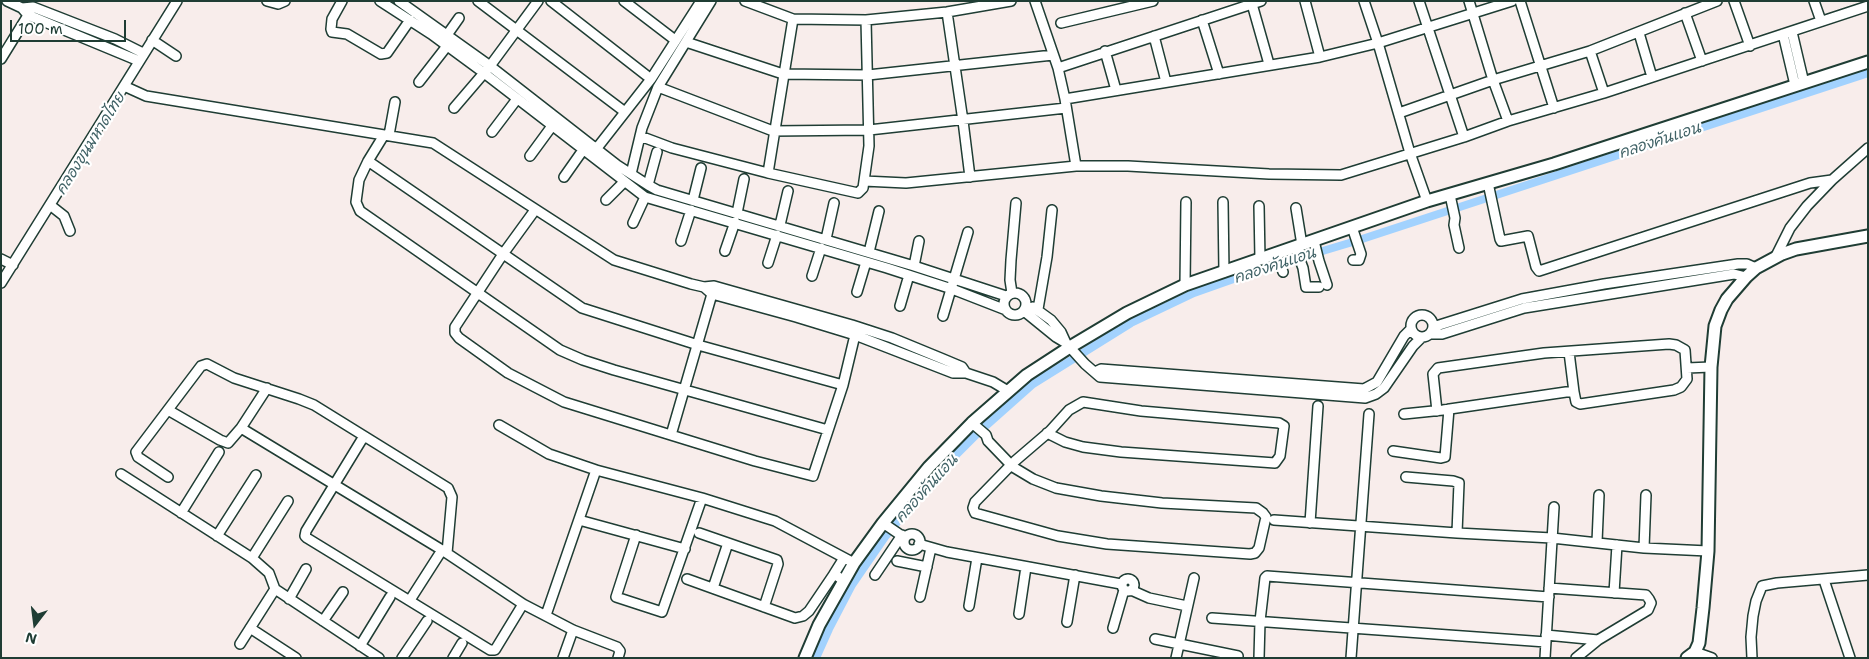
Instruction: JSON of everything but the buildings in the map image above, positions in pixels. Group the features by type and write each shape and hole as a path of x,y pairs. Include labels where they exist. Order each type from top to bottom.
{"street":[{"path":"7,1 141,57"},
{"path":"1,283 12,265 55,208 126,87 141,57 157,43 176,1"},
{"path":"267,1 278,4 285,1"},
{"path":"342,1 332,19 330,29 332,32 346,34 381,54 387,53 410,20"},
{"path":"380,1 447,46 487,70 536,108 597,148 624,182 645,197 691,210 736,218 779,230 797,236 821,248 866,262 914,266 986,291 1022,296 1025,307 1056,338 1070,346"},
{"path":"399,1 447,35 517,99 536,108 552,126 584,150 614,168 631,174 657,190 693,200 736,218"},
{"path":"478,1 625,112"},
{"path":"454,108 487,70 538,1"},
{"path":"551,1 652,79"},
{"path":"624,1 675,40"},
{"path":"631,174 646,114 658,87 711,1"},
{"path":"744,1 793,19 866,20 947,12 1011,1"},
{"path":"1035,1 1058,68 1066,103 1076,166"},
{"path":"1062,23 1138,3 1153,1"},
{"path":"1305,1 1320,57"},
{"path":"1364,1 1410,153 1428,201"},
{"path":"1418,1 1464,137"},
{"path":"1469,1 1508,122"},
{"path":"658,87 773,131 869,130 963,121 1066,103 1116,90 1320,57 1378,43 1512,1"},
{"path":"1520,1 1554,108"},
{"path":"1399,113 1493,80 1590,51 1717,1"},
{"path":"1734,1 1750,46"},
{"path":"1814,1 1822,21"},
{"path":"597,148 652,79 675,40 701,2"},
{"path":"1058,68 1256,3 1269,64"},
{"path":"864,181 906,182 1076,166 1128,166 1269,174 1341,175 1604,94 1750,46 1866,5"},
{"path":"1,60 28,10"},
{"path":"947,12 970,177"},
{"path":"1685,14 1702,61"},
{"path":"447,35 460,18"},
{"path":"768,173 773,131 793,19"},
{"path":"640,136 672,148 768,173 858,193 863,188 869,146 866,20"},
{"path":"1202,20 1219,74"},
{"path":"1639,33 1652,77"},
{"path":"1788,33 1800,84"},
{"path":"1154,36 1166,82"},
{"path":"686,42 783,74 868,75 1053,54"},
{"path":"157,43 176,56"},
{"path":"419,82 447,46"},
{"path":"1105,51 1116,90"},
{"path":"1590,51 1604,94"},
{"path":"805,658 839,577 849,561 884,524 929,467 1027,375 1070,346 1127,313 1185,285 1260,259 1277,256 1354,231 1428,201 1489,188 1554,164 1868,62"},
{"path":"126,87 140,95 426,140 440,146 614,260 704,287 714,286 891,343 962,367 966,373 993,382 1008,391"},
{"path":"492,132 517,99"},
{"path":"395,102 387,135 368,161 362,174 356,202 360,211 478,294 572,356 684,390 828,430"},
{"path":"530,156 552,126"},
{"path":"1775,258 1790,228 1807,206 1832,180 1868,148"},
{"path":"564,177 584,150"},
{"path":"648,185 657,152"},
{"path":"368,161 582,308 698,345 843,385"},
{"path":"693,200 701,168"},
{"path":"725,251 736,218 744,179"},
{"path":"1489,188 1498,235 1501,241 1528,236 1536,267 1539,271 1542,271 1810,183 1832,180"},
{"path":"606,200 624,182"},
{"path":"768,263 779,230 788,191"},
{"path":"633,223 645,197"},
{"path":"1450,197 1459,248"},
{"path":"1185,285 1186,202"},
{"path":"1223,202 1224,272"},
{"path":"826,239 834,203"},
{"path":"1006,310 1004,306 1009,295 1016,203"},
{"path":"1259,206 1260,259"},
{"path":"55,208 67,221 70,231"},
{"path":"1296,208 1298,249 1306,287 1323,286 1315,244"},
{"path":"535,210 455,327 455,333 459,338 508,373 564,402 755,461 813,476 843,385 855,335"},
{"path":"680,241 691,210"},
{"path":"1038,310 1047,257 1052,210"},
{"path":"869,252 880,211"},
{"path":"1353,260 1361,258 1360,247 1354,231"},
{"path":"942,316 952,289 968,232"},
{"path":"797,236 826,239 869,252 909,275 952,289 1006,310 1012,315 1016,315 1025,307"},
{"path":"1712,658 1691,655 1698,643 1708,551 1711,367 1715,326 1727,299 1756,268 1796,250 1868,236"},
{"path":"914,266 919,241"},
{"path":"812,276 821,248"},
{"path":"1277,256 1282,272"},
{"path":"1,259 12,265"},
{"path":"857,292 866,262"},
{"path":"1411,330 1416,335 1428,333 1523,303 1738,264 1747,264 1756,268"},
{"path":"1605,289 1734,274 1746,277"},
{"path":"900,306 909,275"},
{"path":"704,287 712,294 797,313 855,335 891,343"},
{"path":"671,435 712,294"},
{"path":"1025,307 1038,310 1062,332 1070,346 1085,364 1100,377 1107,379 1365,398 1376,394 1384,388 1413,346 1428,333 1432,321 1430,318 1420,315 1414,320 1411,330 1404,336 1376,382 1364,389 1101,369 1095,372"},
{"path":"1437,411 1433,374 1438,368 1544,353 1672,344 1680,346 1685,350 1688,375 1686,382 1674,390 1580,404 1576,402 1568,352"},
{"path":"168,477 138,457 136,452 202,364 207,364 234,378 306,401 450,490 452,497 444,552 410,600"},
{"path":"1687,368 1711,367"},
{"path":"168,410 226,443 231,441 241,428 267,388"},
{"path":"1404,414 1574,392"},
{"path":"975,425 986,435 988,441 1015,465 1033,479 1056,488 1079,493 1162,503 1256,508 1266,518 1260,548 1255,553 1250,554 1107,544 1058,536 975,513 973,508 975,502 1015,465 1046,433 1069,410 1083,402 1141,411 1279,422 1284,426 1280,456 1275,463 1121,452 1083,447 1065,442 1046,433"},
{"path":"1310,523 1318,406"},
{"path":"1393,451 1445,457 1449,409"},
{"path":"1351,658 1369,414"},
{"path":"499,424 549,454 596,470 702,498 775,521 849,561"},
{"path":"241,428 444,552 523,604 573,630 617,647 620,650 618,658"},
{"path":"364,436 306,531 306,536 490,650 496,650 523,604"},
{"path":"182,513 219,452"},
{"path":"546,615 596,470"},
{"path":"121,474 252,558 269,573 275,590 379,658"},
{"path":"217,536 256,475"},
{"path":"1406,478 1452,480 1459,483 1457,533"},
{"path":"1597,542 1599,495"},
{"path":"1644,548 1646,495"},
{"path":"636,535 616,597 661,612 664,611 702,498"},
{"path":"252,558 288,502"},
{"path":"1545,658 1554,507"},
{"path":"579,520 685,549"},
{"path":"1274,520 1552,538 1644,548 1708,551"},
{"path":"884,524 903,536 914,534 919,538 919,544 931,548 1075,575 1125,588 1149,598 1187,606"},
{"path":"699,533 778,561 764,607"},
{"path":"875,575 903,536"},
{"path":"713,588 728,543"},
{"path":"1614,593 1617,545"},
{"path":"920,597 931,548"},
{"path":"969,606 977,558"},
{"path":"897,561 927,567"},
{"path":"1019,614 1026,566"},
{"path":"289,599 306,569"},
{"path":"1067,622 1075,575"},
{"path":"1752,658 1753,616 1762,586 1868,575"},
{"path":"1259,658 1260,621 1266,576 1356,583 1549,593 1647,595 1650,605 1648,610 1598,640 1576,658"},
{"path":"687,579 795,618 803,616 839,577"},
{"path":"1176,658 1194,578"},
{"path":"1824,580 1850,658"},
{"path":"1113,628 1125,588"},
{"path":"240,644 275,590"},
{"path":"322,622 342,592"},
{"path":"360,646 390,597"},
{"path":"1212,618 1353,628 1598,640"},
{"path":"402,658 427,621"},
{"path":"250,628 296,658"},
{"path":"563,658 573,630"},
{"path":"1156,639 1238,656"},
{"path":"453,658 462,643"}],"waterway":[{"name":"คลองคันแอน","path":"816,658 852,585 885,537 935,476 979,432 1033,384 1131,323 1194,293 1259,270 1356,241 1868,73"}],"water label":[{"name":"คลองขุนมหาดไทย","path":"91,144"}]}
